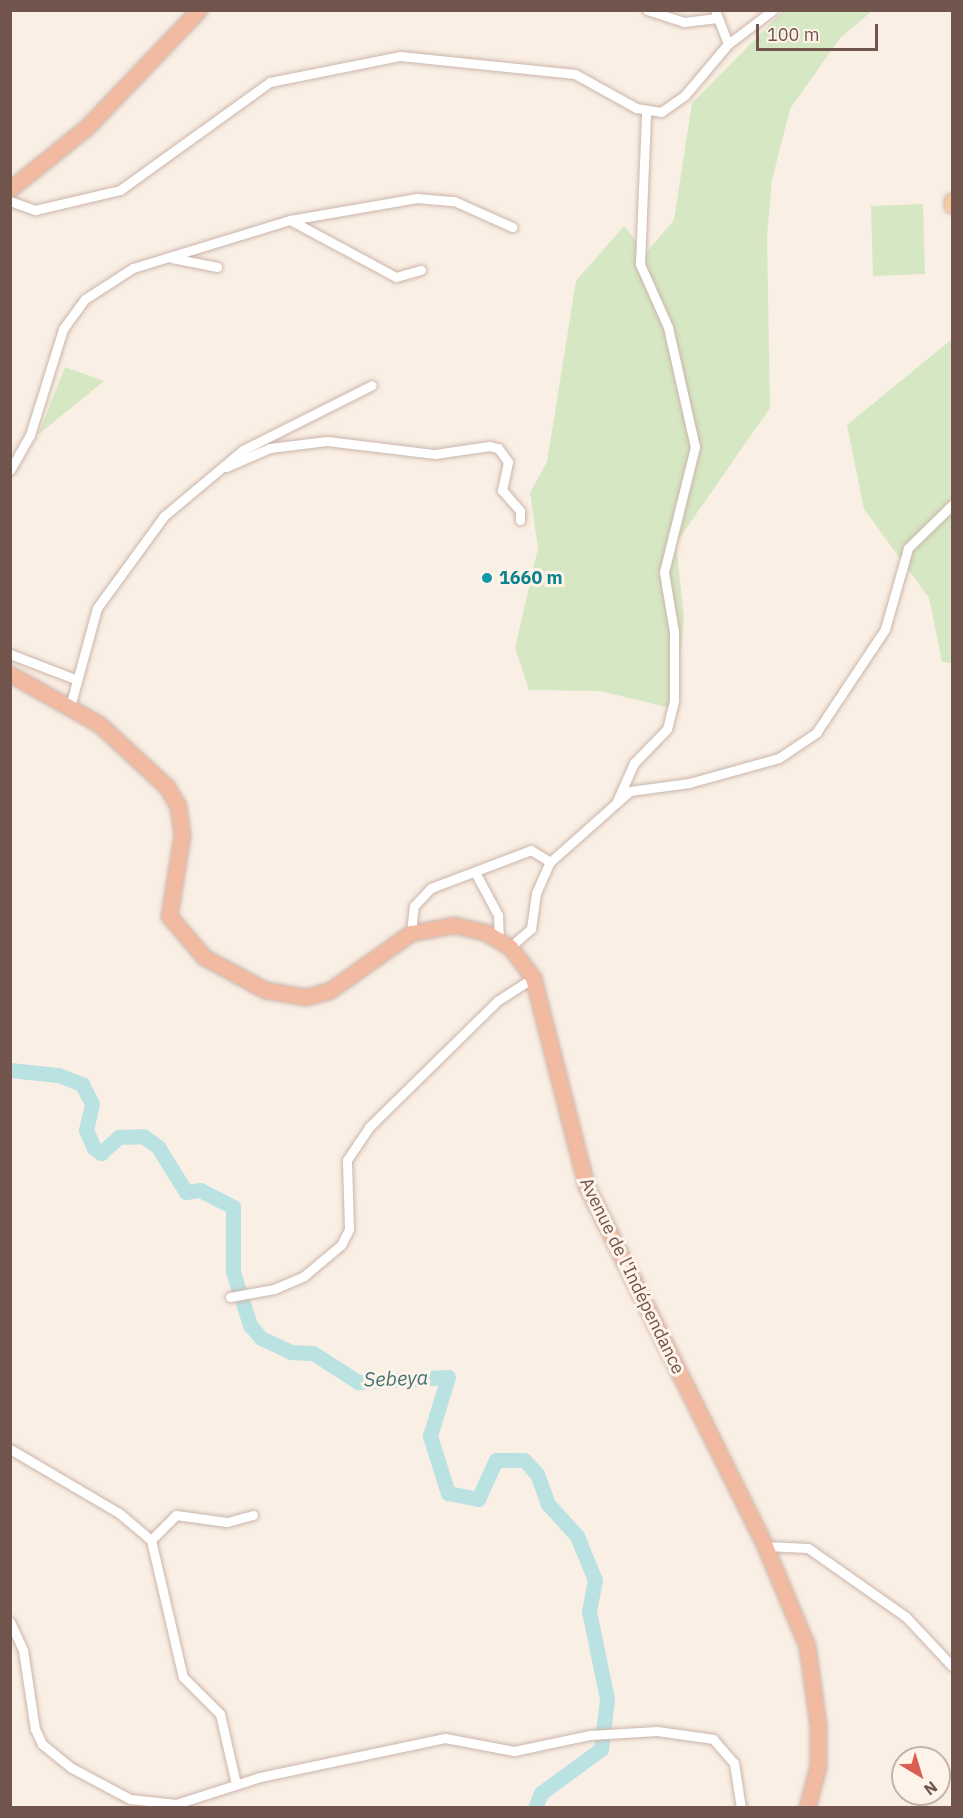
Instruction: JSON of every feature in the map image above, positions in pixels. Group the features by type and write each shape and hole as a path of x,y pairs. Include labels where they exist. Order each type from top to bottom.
{"highway":[{"path":"10,189 87,127 199,10"},
{"path":"10,674 71,703 155,774 178,806 182,835 169,916 204,957 265,990 306,997 329,991 411,933 454,925 505,944"},
{"name":"Avenue de l'Indépendance","path":"505,944 533,978 586,1185 765,1546 807,1646 816,1685 818,1766 807,1807"}],"street":[{"path":"647,10 684,22 716,14 728,44"},
{"path":"10,201 35,210 120,190 270,82 400,56 575,74 646,112 674,106 728,44 773,10"},
{"path":"617,801 634,763 667,729 675,700 674,632 664,572 696,447 668,327 640,264 646,112"},
{"path":"10,470 30,435 63,329 73,313 111,279 290,220 435,197 513,227"},
{"path":"290,220 396,277 421,270"},
{"path":"170,258 217,267"},
{"path":"71,703 86,635 113,580 164,516 207,475 299,417 372,385"},
{"path":"207,475 291,445 372,443 435,454 489,446 498,448 508,462 502,490 520,511 520,520"},
{"path":"476,874 498,915 505,944 531,929 536,893 550,862 617,801 643,786 689,783 779,758 816,733 885,629 908,548 952,505"},
{"path":"10,654 75,678"},
{"path":"411,933 420,896 531,850 550,862"},
{"path":"236,1295 274,1289 304,1276 340,1245 349,1229 347,1160 369,1126 497,1001 533,978"},
{"path":"10,1449 119,1513 151,1540 183,1677 220,1714 236,1784"},
{"path":"10,1461 24,1456"},
{"path":"151,1540 176,1515 227,1522 253,1515"},
{"path":"765,1546 808,1548 906,1617 952,1666"},
{"path":"10,1623 23,1650 34,1729 42,1744 70,1767 128,1803 176,1804 236,1784 445,1738 514,1751 590,1734 692,1732 714,1739 734,1763 741,1808"},
{"path":"807,1807 813,1808"}],"green space":[{"path":"783,11 872,11 840,38 790,109 772,180 767,235 770,408 676,543 684,618 675,709 600,691 529,690 515,648 538,548 530,493 547,462 576,281 624,226 646,253 674,220 692,103"},
{"path":"923,204 925,274 873,276 871,206"},
{"path":"952,339 952,663 942,662 929,598 864,509 847,425"},
{"path":"65,367 104,381 38,435"}],"waterway":[{"name":"Sebeya","path":"10,1070 58,1075 82,1084 92,1104 86,1130 94,1148 101,1153 119,1137 143,1136 158,1147 186,1192 200,1190 233,1207 233,1272 250,1325 261,1338 291,1352 313,1353 358,1382 448,1377 430,1436 448,1493 478,1499 496,1460 524,1460 537,1474 548,1504 577,1536 595,1580 589,1611 607,1699 601,1749 541,1793 535,1808"}],"place":[{"name":"1660 m","path":"487,578"}]}
